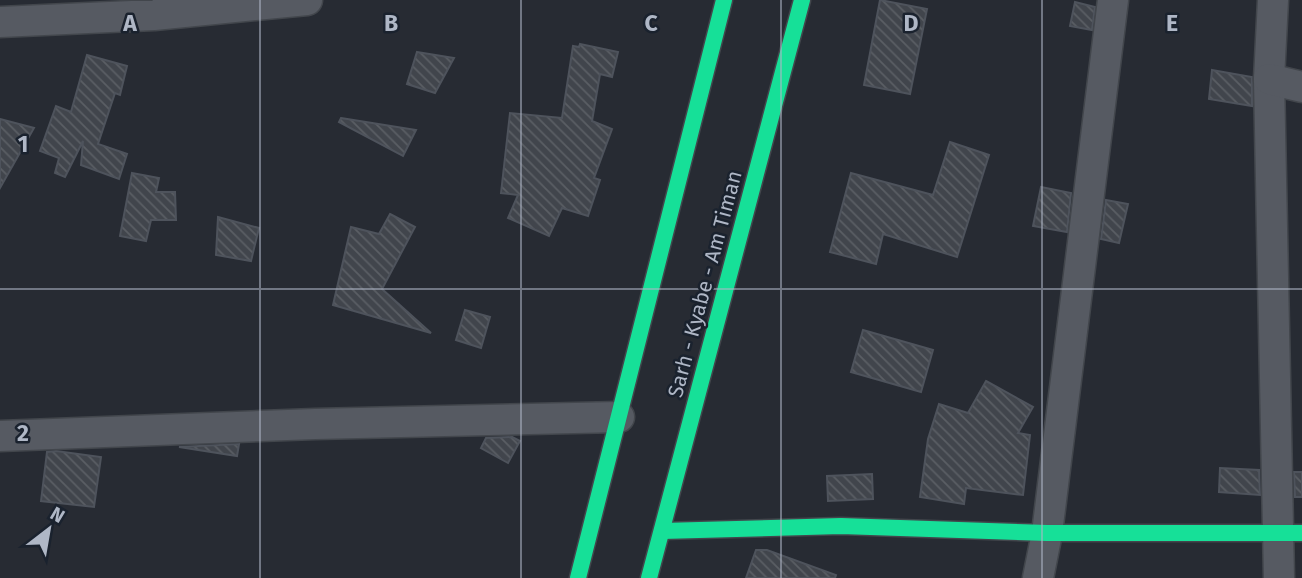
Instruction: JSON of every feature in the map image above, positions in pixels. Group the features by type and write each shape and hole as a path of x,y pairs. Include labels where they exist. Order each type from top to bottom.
{"main road":[{"path":"578,578 724,0"},
{"name":"Sarh - Kyabe - Am Timan","path":"649,578 802,0"},
{"path":"662,531 841,526 1047,533 1290,532"}],"street":[{"path":"0,22 154,8 307,0"},
{"path":"1038,578 1047,533 1113,0"},
{"path":"1273,0 1269,79 1290,532 1279,578"},
{"path":"1269,79 1302,87"},
{"path":"0,436 315,424 619,417"}],"building":[{"path":"880,0 927,9 910,94 864,85"},
{"path":"1075,2 1095,7 1092,30 1070,26"},
{"path":"580,44 618,52 612,77 600,74 592,121 612,129 594,178 600,180 588,216 562,208 549,236 508,218 518,195 501,193 510,113 562,118 573,46 579,47"},
{"path":"417,52 454,58 435,93 407,84"},
{"path":"87,55 127,66 120,95 115,93 98,144 127,154 119,179 81,165 83,141 65,177 55,173 59,158 40,151 56,106 71,112"},
{"path":"1212,70 1252,77 1252,106 1209,99"},
{"path":"341,118 416,130 403,156 339,122"},
{"path":"0,119 34,128 0,188"},
{"path":"950,142 989,155 957,257 883,234 876,264 830,252 851,173 933,195"},
{"path":"132,173 159,178 156,192 175,192 176,220 151,220 146,241 120,236"},
{"path":"1041,187 1071,193 1067,232 1033,226"},
{"path":"1106,200 1128,204 1119,243 1101,239"},
{"path":"390,214 415,227 382,289 431,333 333,305 351,227 379,234"},
{"path":"218,217 259,228 251,261 216,255"},
{"path":"465,310 490,317 481,348 456,340"},
{"path":"863,330 933,350 921,392 851,372"},
{"path":"986,381 1033,407 1018,433 1030,435 1023,495 966,488 964,504 920,497 928,439 939,404 968,413"},
{"path":"512,437 520,441 508,463 481,448 486,438"},
{"path":"239,444 237,456 179,447"},
{"path":"47,452 101,457 94,507 41,501"},
{"path":"1220,468 1259,470 1260,495 1219,492"},
{"path":"1294,472 1302,472 1302,497 1295,497"},
{"path":"872,474 873,499 828,501 827,476"},
{"path":"756,550 767,550 836,575 835,578 746,578"}],"traffic: fast":[{"path":"578,578 724,0"},
{"path":"649,578 802,0"},
{"path":"662,531 841,526 1047,533 1302,533"}]}
